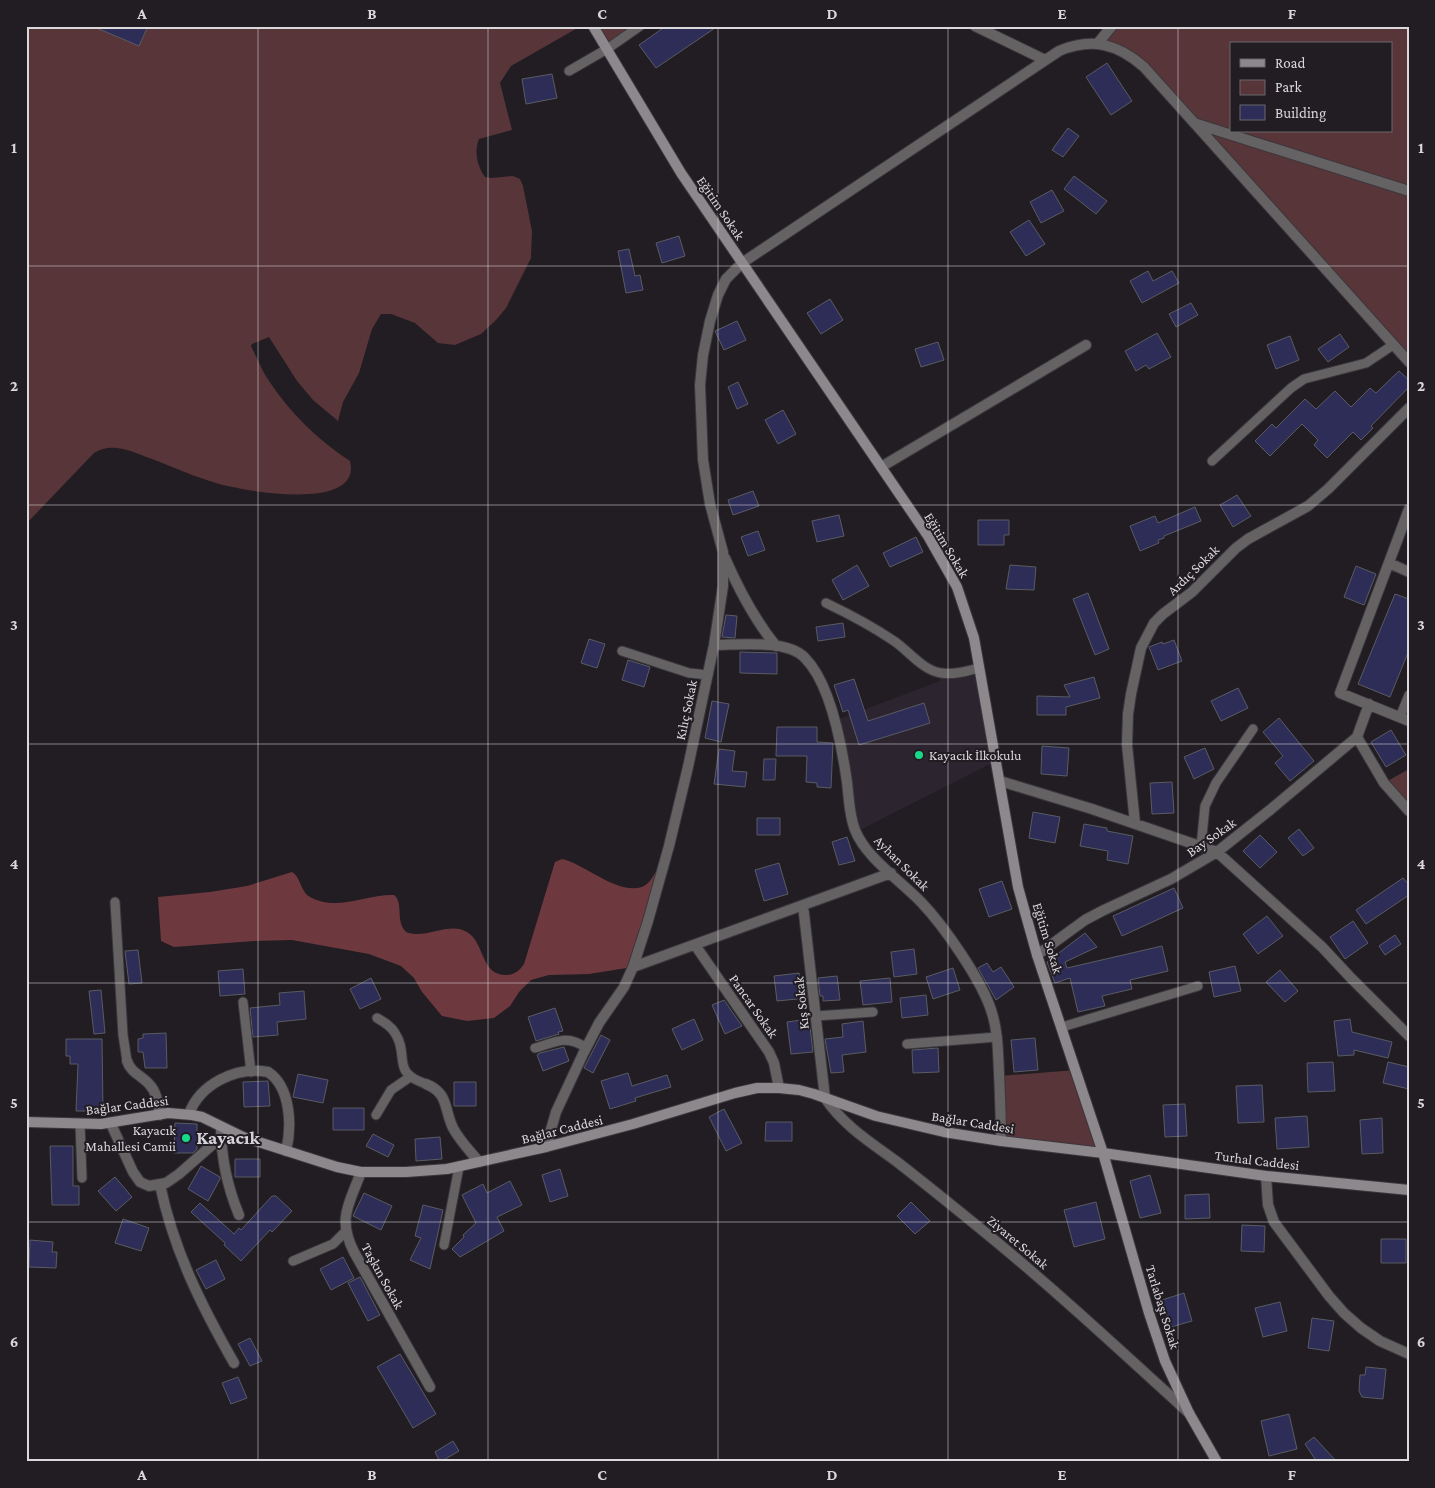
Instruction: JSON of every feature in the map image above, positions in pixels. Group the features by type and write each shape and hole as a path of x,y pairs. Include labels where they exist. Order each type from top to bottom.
{"street":[{"name":"Eğitim Sokak","path":"594,26 681,173 928,536 957,587 974,638 1018,887 1037,955 1103,1153"},
{"path":"975,26 1045,60"},
{"path":"1112,26 1098,43 1119,49 1132,56 1144,68 1409,362"},
{"name":"Kılıç Sokak","path":"546,1147 556,1112 599,1023 624,987 648,921 669,846 708,675 723,586 723,552 714,524 704,467 700,425 700,385 704,346 718,295 726,280 742,263 1058,51 1070,46 1098,43"},
{"path":"1193,123 1409,191"},
{"path":"881,467 1086,345"},
{"name":"Ardıç Sokak","path":"1135,824 1127,745 1128,714 1141,648 1151,629 1163,614 1192,592 1236,548 1308,506 1328,489 1409,408"},
{"path":"1404,719 1340,693 1409,509"},
{"path":"723,552 734,580 752,614 776,646"},
{"path":"1389,563 1409,572"},
{"name":"Ayhan Sokak","path":"714,645 776,646 787,648 804,656 811,664 827,697 842,749 851,819 862,843 936,919 971,971 989,1003 997,1037 1001,1141"},
{"name":"Bay Sokak","path":"1037,955 1085,920 1171,879 1217,852 1270,810 1356,736 1369,704"},
{"path":"1356,736 1384,783 1409,811"},
{"path":"1000,781 1217,852 1322,947 1409,1036"},
{"path":"632,967 891,873"},
{"name":"Kış Sokak","path":"803,905 825,1098"},
{"name":"Pancar Sokak","path":"695,945 769,1052 774,1063 780,1088"},
{"path":"127,1061 132,1071 151,1086 158,1101 160,1114"},
{"path":"188,1114 200,1095 226,1077 251,1072 268,1072 277,1080 286,1103 290,1121 286,1151"},
{"path":"426,1084 434,1087 440,1093 456,1134 479,1162"},
{"name":"Bağlar Caddesi","path":"26,1122 111,1124 160,1114 188,1114 202,1117 243,1137 337,1168 361,1172 428,1172 546,1147 736,1093 757,1088 780,1088 799,1090 868,1114 944,1132 1103,1153"},
{"name":"Ziyaret Sokak","path":"825,1098 838,1116 924,1182 1011,1253 1189,1413"},
{"path":"111,1124 136,1178 144,1184 160,1185 179,1174 212,1145 221,1142"},
{"path":"221,1127 225,1174 239,1215"},
{"name":"Turhal Caddesi","path":"1103,1153 1266,1176 1409,1190"},
{"name":"Tarlabaşı Sokak","path":"1103,1153 1149,1313 1165,1361 1189,1413 1217,1462"},
{"name":"Taşkın Sokak","path":"361,1172 345,1214 345,1232 354,1252 430,1386"},
{"path":"1266,1176 1268,1205 1274,1222 1328,1296 1361,1328 1380,1341 1409,1354"},
{"path":"160,1185 166,1216 184,1266 196,1294 234,1363"}],"lane":[{"path":"569,70 607,49 640,26"},
{"path":"1212,461 1291,388 1304,379 1366,363 1393,345"},
{"path":"826,603 860,620 894,641 930,669 940,673 953,674 979,668"},
{"path":"622,651 689,673 708,675"},
{"path":"1404,719 1409,695"},
{"path":"1201,846 1206,806 1220,776 1253,729"},
{"path":"115,902 123,1035 127,1061"},
{"path":"1062,1027 1198,986"},
{"path":"243,1002 251,1072"},
{"path":"816,1016 873,1012"},
{"path":"377,1018 389,1025 395,1033 399,1041 401,1060 410,1077 426,1084"},
{"path":"908,1044 997,1037"},
{"path":"535,1048 566,1040 578,1042 586,1048"},
{"path":"376,1115 391,1090 410,1077"},
{"path":"80,1124 82,1178"},
{"path":"444,1245 458,1167"},
{"path":"293,1261 333,1244 345,1232"}],"shaded area":[{"name":"Kayacık İlkokulu","path":"979,668 996,761 856,832 834,721 940,681 940,673"},
{"path":"562,859 612,883 632,888 642,887 647,883 659,866 633,967 589,974 549,975 531,980 519,992 510,1006 494,1018 467,1021 442,1016 422,992 414,978 401,966 369,954 292,940 174,947 161,941 158,897 247,886 292,872 307,894 320,901 341,903 383,895 394,895 399,903 401,923 406,932 421,934 445,929 460,929 473,937 491,970 498,974 509,975 517,972 524,964 555,862"}],"green space":[{"path":"26,26 581,26 511,66 500,83 512,130 479,139 477,144 477,158 485,177 513,176 520,179 532,231 531,258 506,308 496,320 481,334 455,345 438,343 415,323 391,314 381,314 372,329 359,373 343,402 338,421 313,400 297,381 269,337 252,344 251,346 264,373 286,404 316,435 350,461 349,477 338,488 320,493 298,494 250,490 208,481 130,451 108,448 94,453 26,524"},
{"path":"593,26 640,26 607,49"},
{"path":"1112,26 1409,26 1409,362 1144,67 1098,43"},
{"path":"1409,769 1409,811 1384,783"},
{"path":"1076,1070 1103,1153 1001,1141 999,1076"}],"building":[{"path":"92,26 148,26 139,46"},
{"path":"666,26 718,26 656,68 639,45"},
{"path":"1107,63 1132,101 1111,115 1086,77"},
{"path":"552,74 557,98 526,104 522,79"},
{"path":"1068,128 1079,136 1063,157 1052,150"},
{"path":"1074,176 1107,201 1096,214 1064,189"},
{"path":"1052,190 1064,211 1041,223 1030,202"},
{"path":"1029,220 1045,244 1026,256 1010,232"},
{"path":"679,236 685,256 662,263 656,243"},
{"path":"629,249 635,276 640,275 643,290 626,293 618,251"},
{"path":"1148,271 1153,281 1172,271 1179,283 1142,303 1130,281"},
{"path":"830,299 843,320 821,334 807,313"},
{"path":"1191,303 1198,315 1176,327 1169,314"},
{"path":"737,321 746,340 724,350 715,331"},
{"path":"1157,333 1171,357 1149,369 1146,365 1136,371 1125,351"},
{"path":"1340,334 1349,347 1328,362 1318,349"},
{"path":"1290,336 1299,360 1276,369 1267,345"},
{"path":"938,342 944,360 921,367 915,349"},
{"path":"1399,371 1409,380 1409,387 1371,426 1373,428 1361,440 1353,432 1327,458 1314,445 1318,440 1302,424 1270,456 1255,441 1272,424 1276,428 1305,399 1316,409 1335,391 1351,407 1370,388 1376,393"},
{"path":"738,382 748,404 737,409 728,387"},
{"path":"783,410 796,434 778,444 765,420"},
{"path":"753,491 759,506 733,515 728,500"},
{"path":"1237,495 1251,516 1233,527 1220,505"},
{"path":"1195,507 1201,521 1164,536 1164,538 1158,540 1159,543 1140,551 1130,526 1155,516 1158,523"},
{"path":"839,515 844,536 817,542 812,521"},
{"path":"978,520 1009,520 1009,535 1004,535 1004,545 978,545"},
{"path":"758,531 765,550 748,556 741,537"},
{"path":"916,537 923,552 890,567 883,553"},
{"path":"857,565 869,586 843,600 832,580"},
{"path":"1010,565 1036,567 1034,590 1006,589"},
{"path":"1356,566 1376,574 1364,605 1344,597"},
{"path":"1088,593 1109,649 1095,655 1073,599"},
{"path":"1395,594 1409,599 1409,650 1390,697 1358,684"},
{"path":"726,615 737,616 735,638 722,637"},
{"path":"843,623 845,637 818,641 816,627"},
{"path":"589,639 605,644 597,668 581,663"},
{"path":"1174,640 1182,661 1158,670 1149,647"},
{"path":"740,652 777,653 777,674 740,673"},
{"path":"628,660 650,667 644,687 622,680"},
{"path":"1094,677 1100,698 1066,707 1066,715 1037,715 1037,696 1070,697 1064,685"},
{"path":"854,679 868,721 924,703 930,723 859,745 848,710 843,712 834,685"},
{"path":"1238,688 1248,708 1221,721 1211,701"},
{"path":"712,701 729,704 721,742 705,738"},
{"path":"1279,718 1314,761 1290,781 1275,763 1283,756 1263,732"},
{"path":"777,727 817,727 817,742 833,743 831,788 817,787 817,783 806,782 807,756 776,756"},
{"path":"1391,730 1406,755 1386,767 1371,742"},
{"path":"1042,746 1069,748 1067,776 1041,774"},
{"path":"1205,748 1214,769 1194,779 1184,757"},
{"path":"719,749 735,751 732,771 747,772 745,787 714,784"},
{"path":"764,759 776,759 775,780 763,780"},
{"path":"1172,782 1174,813 1152,814 1150,783"},
{"path":"1033,812 1060,817 1055,843 1029,838"},
{"path":"757,818 780,818 780,835 757,835"},
{"path":"1084,824 1107,828 1107,831 1133,836 1128,864 1107,860 1108,851 1080,846"},
{"path":"1299,829 1314,848 1303,856 1288,838"},
{"path":"1260,835 1277,852 1260,868 1243,851"},
{"path":"847,837 855,861 839,865 832,842"},
{"path":"779,863 788,894 764,901 755,870"},
{"path":"1403,878 1409,885 1409,895 1366,924 1356,910"},
{"path":"1002,881 1012,909 989,917 979,889"},
{"path":"1174,888 1183,908 1122,936 1113,916"},
{"path":"1267,916 1283,936 1258,954 1243,934"},
{"path":"1353,921 1368,943 1345,959 1330,937"},
{"path":"1085,933 1097,947 1065,962 1067,968 1162,946 1168,971 1130,980 1132,989 1102,996 1105,1006 1078,1012 1070,978 1055,983 1047,962"},
{"path":"1395,935 1401,944 1385,955 1379,946"},
{"path":"914,949 917,974 894,977 891,952"},
{"path":"138,950 142,983 129,984 125,951"},
{"path":"987,963 993,972 1001,967 1014,987 996,1000 978,968"},
{"path":"1235,966 1241,991 1214,997 1209,972"},
{"path":"953,968 960,990 933,999 926,977"},
{"path":"243,969 245,994 220,996 218,971"},
{"path":"1280,970 1298,991 1285,1002 1266,982"},
{"path":"799,973 800,980 805,980 807,998 777,1001 774,976"},
{"path":"837,976 840,1000 823,1001 823,996 820,996 818,978"},
{"path":"371,978 381,999 360,1009 350,989"},
{"path":"890,978 892,1002 863,1005 860,981"},
{"path":"101,990 105,1033 94,1034 89,991"},
{"path":"304,991 306,1019 277,1022 278,1035 253,1037 250,1008 280,1005 279,993"},
{"path":"926,995 928,1015 902,1018 900,998"},
{"path":"724,1000 742,1026 725,1034 712,1005"},
{"path":"555,1008 563,1031 536,1041 528,1017"},
{"path":"694,1019 703,1040 682,1050 672,1029"},
{"path":"809,1019 813,1052 791,1054 787,1022"},
{"path":"1350,1019 1352,1032 1392,1042 1388,1058 1354,1050 1354,1055 1338,1056 1334,1021"},
{"path":"863,1021 866,1052 842,1055 844,1072 831,1073 825,1039 843,1037 842,1024"},
{"path":"166,1033 167,1068 145,1068 143,1052 138,1052 138,1039 143,1038 143,1034"},
{"path":"601,1035 610,1040 593,1073 584,1068"},
{"path":"1035,1038 1038,1070 1014,1072 1011,1040"},
{"path":"66,1039 102,1039 103,1111 76,1111 78,1064 70,1064 70,1056 66,1056"},
{"path":"564,1047 569,1061 543,1071 537,1055"},
{"path":"938,1048 939,1072 913,1073 912,1050"},
{"path":"1333,1062 1335,1091 1308,1092 1307,1063"},
{"path":"1388,1062 1409,1067 1409,1089 1383,1083"},
{"path":"628,1073 632,1086 667,1075 671,1087 635,1098 636,1101 610,1109 601,1081"},
{"path":"298,1074 328,1080 323,1103 293,1097"},
{"path":"268,1081 270,1106 244,1107 243,1082"},
{"path":"454,1082 476,1082 476,1106 454,1106"},
{"path":"1262,1085 1264,1122 1238,1123 1236,1086"},
{"path":"1185,1104 1187,1136 1165,1137 1163,1105"},
{"path":"333,1108 364,1108 364,1130 333,1130"},
{"path":"724,1109 742,1143 726,1151 709,1117"},
{"path":"1307,1116 1309,1147 1277,1149 1275,1118"},
{"path":"1382,1118 1383,1153 1362,1154 1360,1120"},
{"path":"766,1122 792,1122 792,1141 765,1141"},
{"name":"Kayacık Mahallesi Camii","path":"175,1123 197,1124 197,1149 193,1153 174,1153"},
{"path":"373,1134 394,1145 388,1157 366,1146"},
{"path":"440,1137 442,1159 416,1161 415,1139"},
{"path":"50,1146 73,1146 73,1186 79,1186 79,1205 52,1205"},
{"path":"235,1159 260,1159 260,1177 235,1177"},
{"path":"201,1166 220,1177 208,1201 188,1189"},
{"path":"560,1169 568,1196 550,1202 542,1175"},
{"path":"1150,1175 1161,1213 1140,1218 1130,1181"},
{"path":"115,1177 132,1197 116,1211 98,1191"},
{"path":"510,1181 522,1205 497,1217 504,1231 460,1257 452,1249 476,1223 462,1195 483,1184 487,1193"},
{"path":"364,1193 392,1206 381,1230 353,1216"},
{"path":"1209,1194 1210,1218 1185,1219 1185,1195"},
{"path":"272,1196 276,1196 292,1211 272,1232 270,1230 241,1261 224,1245 225,1243 191,1212 200,1203 234,1234 239,1228 241,1230"},
{"path":"911,1202 930,1221 915,1234 897,1216"},
{"path":"1096,1202 1105,1239 1074,1247 1064,1210"},
{"path":"423,1205 443,1210 430,1269 410,1260 421,1238 415,1236"},
{"path":"123,1219 149,1228 141,1251 115,1243"},
{"path":"1242,1225 1265,1226 1264,1252 1241,1251"},
{"path":"1381,1239 1406,1239 1406,1263 1381,1263"},
{"path":"30,1240 53,1242 52,1252 57,1252 56,1268 29,1267"},
{"path":"343,1257 354,1278 331,1290 320,1269"},
{"path":"216,1260 225,1279 206,1289 196,1270"},
{"path":"360,1277 380,1315 368,1321 348,1283"},
{"path":"1184,1293 1192,1321 1171,1327 1162,1300"},
{"path":"1280,1302 1287,1331 1263,1337 1255,1308"},
{"path":"1312,1318 1334,1321 1329,1351 1308,1348"},
{"path":"250,1338 262,1361 250,1366 238,1344"},
{"path":"400,1354 436,1414 413,1428 377,1367"},
{"path":"1366,1367 1386,1369 1383,1399 1362,1397 1359,1391 1360,1375 1365,1375"},
{"path":"238,1377 247,1398 231,1404 222,1383"},
{"path":"1289,1414 1297,1449 1269,1456 1261,1421"},
{"path":"1314,1437 1337,1462 1317,1462 1305,1444"},
{"path":"453,1441 459,1451 440,1462 435,1452"}],"place":[{"name":"Kayacık İlkokulu","path":"919,755"},
{"name":"Kayacık Mahallesi Camii","path":"186,1138"}],"district":[{"name":"Kayacık","path":"228,1137"}]}
